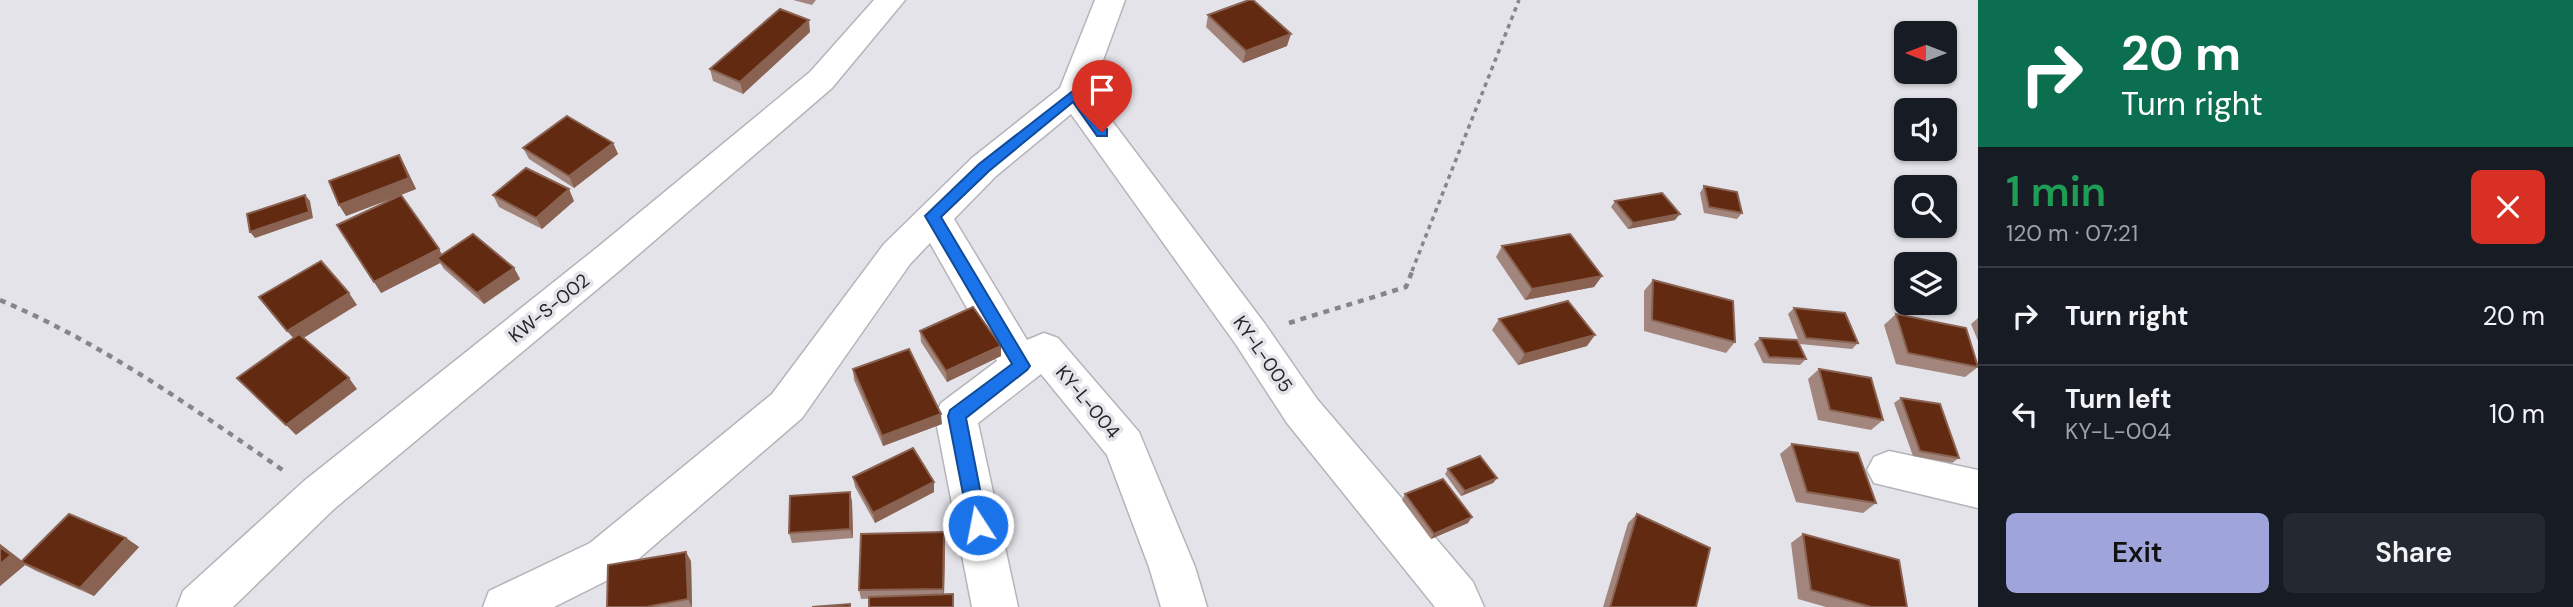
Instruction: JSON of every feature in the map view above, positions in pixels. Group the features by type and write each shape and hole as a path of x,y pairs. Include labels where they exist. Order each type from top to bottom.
{"street":[{"name":"KW-S-002","path":"217,602 319,495 612,256 821,80 890,0"},
{"path":"506,607 606,558 787,407 897,254 984,167 1074,94 1110,0"},
{"name":"KY-L-005","path":"1074,94 1251,335 1302,411 1457,598 1461,607"},
{"path":"933,216 1021,366 956,416 995,607"},
{"name":"KY-L-004","path":"1021,366 1044,349 1124,445 1172,567 1184,607"},
{"path":"1889,470 1978,489"}],"path":[{"path":"1251,335 1406,287 1519,0"},
{"path":"0,300 44,317 137,370 319,495"}],"building":[{"path":"1253,0 1291,34 1246,51 1208,15"},
{"path":"780,9 809,20 740,82 710,69"},
{"path":"567,116 613,143 569,176 523,148"},
{"path":"399,155 409,178 339,205 329,181"},
{"path":"526,168 569,189 536,218 493,195"},
{"path":"1704,186 1737,192 1742,213 1709,207"},
{"path":"1662,193 1680,214 1633,223 1615,201"},
{"path":"305,195 309,212 250,232 247,214"},
{"path":"401,195 439,249 374,282 337,225"},
{"path":"473,234 514,268 477,293 437,258"},
{"path":"1570,234 1602,276 1532,289 1502,246"},
{"path":"321,261 349,293 287,331 259,297"},
{"path":"1653,280 1733,301 1735,342 1652,320"},
{"path":"1568,301 1595,335 1525,354 1499,319"},
{"path":"973,307 1001,346 946,371 920,331"},
{"path":"1794,308 1845,313 1858,343 1806,338"},
{"path":"1896,315 1966,328 1978,367 1908,353"},
{"path":"299,334 349,378 286,425 237,378"},
{"path":"1760,338 1797,340 1806,359 1769,357"},
{"path":"909,349 941,414 882,436 853,369"},
{"path":"1819,369 1871,378 1883,420 1830,410"},
{"path":"1901,398 1940,404 1959,458 1920,451"},
{"path":"1792,444 1858,453 1876,503 1807,492"},
{"path":"913,448 934,482 873,513 853,477"},
{"path":"1480,456 1497,478 1465,491 1448,469"},
{"path":"1443,479 1472,517 1434,534 1405,494"},
{"path":"850,492 850,529 789,533 790,496"},
{"path":"69,514 126,538 80,588 21,562"},
{"path":"1637,514 1710,548 1696,607 1610,607"},
{"path":"944,532 943,589 859,590 861,534"},
{"path":"1803,534 1899,560 1907,607 1871,607 1811,590"},
{"path":"0,547 11,555 0,564"},
{"path":"686,552 688,599 646,607 607,607 608,565"},
{"path":"953,594 953,607 869,607 869,597"},
{"path":"850,604 850,607 812,607"}],"route":[{"path":"978,525 956,416 1021,366 933,216 984,167 1074,94 1102,132"}]}
